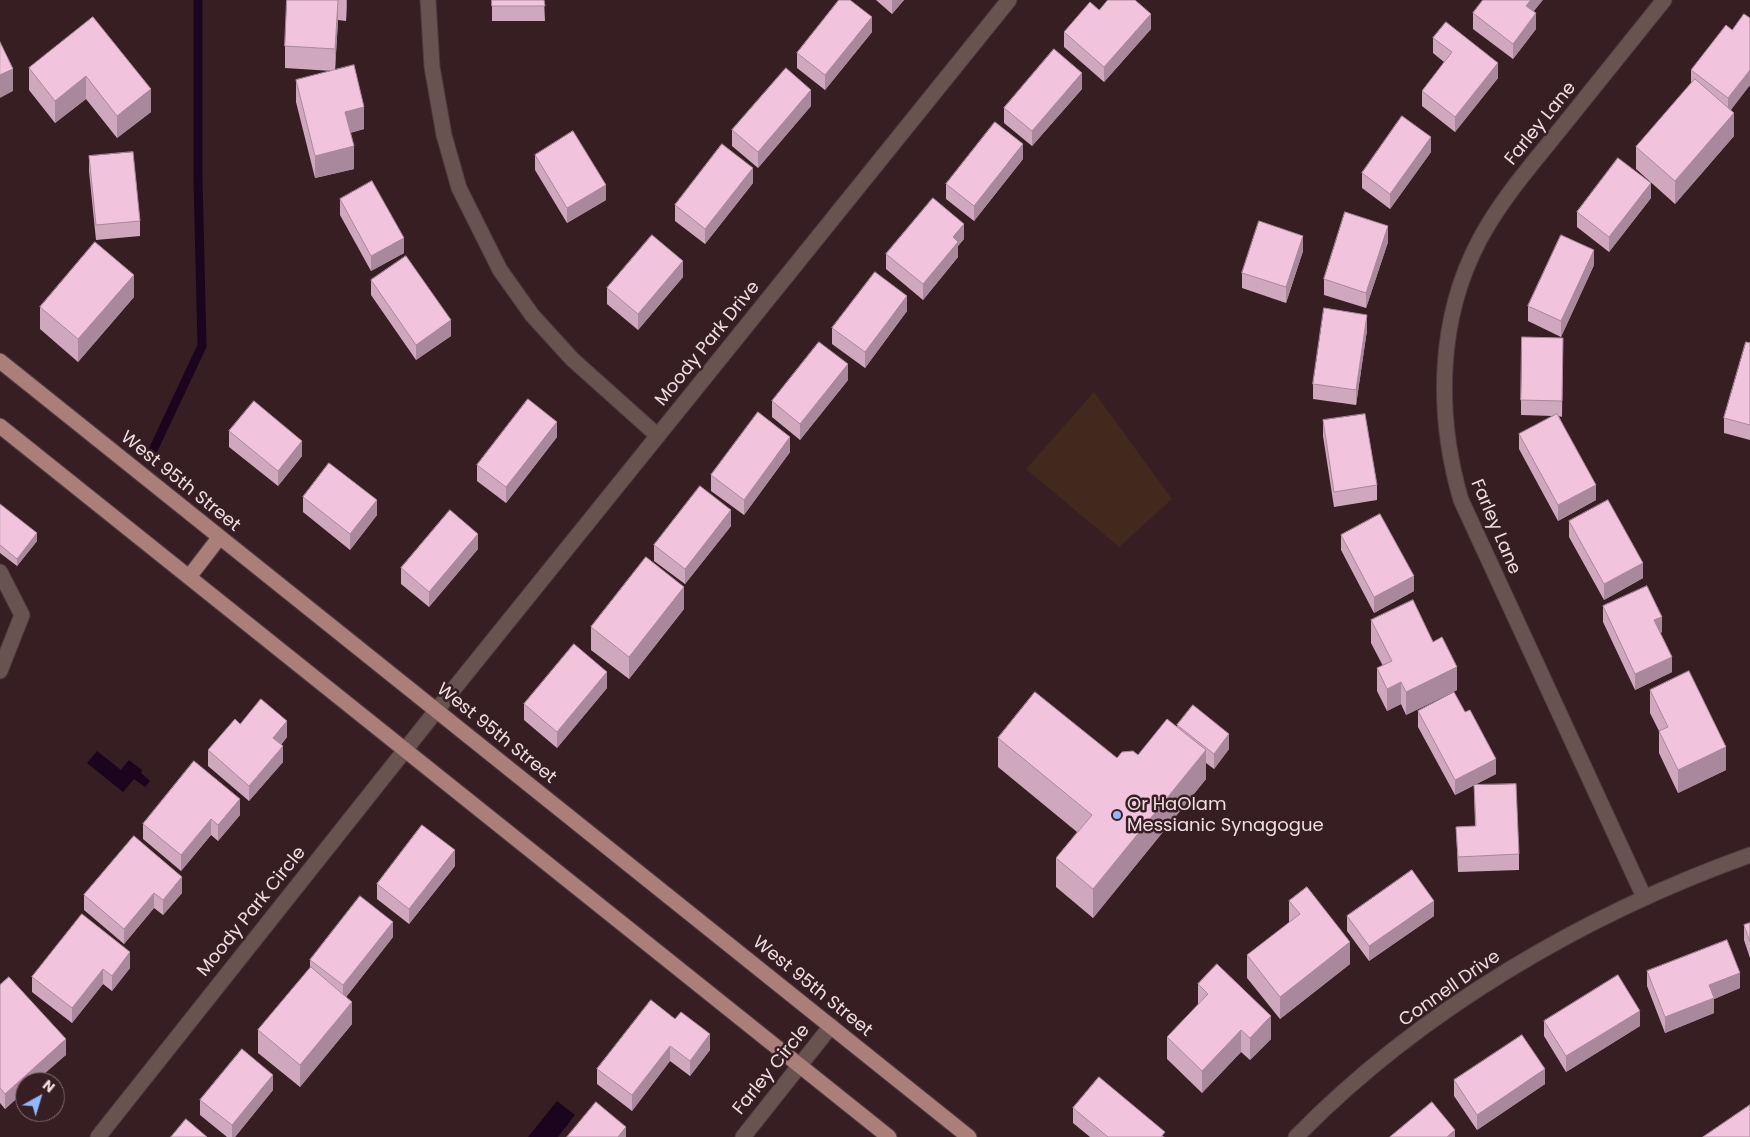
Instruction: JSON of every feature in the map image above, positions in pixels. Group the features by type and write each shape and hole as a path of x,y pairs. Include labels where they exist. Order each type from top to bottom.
{"main road":[{"name":"West 95th Street","path":"0,361 969,1137"},
{"path":"0,426 889,1137"},
{"path":"189,577 220,538"}],"street":[{"path":"428,0 432,67 444,135 458,188 500,270 532,315 572,359 658,436"},
{"name":"Moody Park Drive","path":"436,711 1010,0"},
{"name":"Farley Lane","path":"1644,897 1461,500 1447,441 1444,372 1450,322 1457,293 1480,239 1507,196 1664,0"},
{"path":"0,572 22,615 0,671"},
{"name":"Moody Park Circle","path":"98,1137 436,711"},
{"name":"Connell Drive","path":"1296,1137 1381,1061 1449,1009 1541,950 1644,897 1694,875 1750,855"},
{"name":"Farley Circle","path":"743,1137 831,1026"}],"shaded area":[{"path":"1094,392 1172,499 1119,547 1026,469"},
{"path":"97,751 121,770 129,760 142,770 141,773 150,781 145,787 134,779 123,792 87,763"},
{"path":"557,1101 575,1115 558,1137 528,1137"}],"building":[{"path":"287,0 338,0 335,49 285,46"},
{"path":"492,0 544,0 545,6 492,6"},
{"path":"839,0 850,0 872,17 825,75 797,53"},
{"path":"1108,0 1135,0 1151,14 1104,67 1064,32 1090,2 1099,10"},
{"path":"1483,0 1531,0 1526,6 1536,13 1513,44 1473,13"},
{"path":"1744,14 1750,18 1750,70 1728,98 1691,70 1726,25 1732,30"},
{"path":"93,17 151,89 117,116 86,76 55,101 29,68"},
{"path":"1446,22 1498,63 1455,117 1422,91 1452,52 1433,38"},
{"path":"0,42 13,69 0,75"},
{"path":"1054,49 1082,73 1032,131 1004,108"},
{"path":"354,65 364,107 345,112 354,146 315,156 296,80"},
{"path":"786,68 811,90 758,152 732,130"},
{"path":"1695,79 1734,113 1675,181 1636,147"},
{"path":"1402,116 1431,137 1390,194 1362,173"},
{"path":"995,122 1023,144 974,206 946,184"},
{"path":"573,131 606,185 567,208 535,155"},
{"path":"722,144 753,168 705,229 675,205"},
{"path":"133,152 140,221 96,225 89,156"},
{"path":"1618,158 1651,183 1609,237 1577,212"},
{"path":"372,181 404,238 371,256 340,199"},
{"path":"933,198 964,224 953,237 958,242 923,284 886,254"},
{"path":"1345,212 1388,226 1366,293 1324,279"},
{"path":"1259,221 1303,236 1286,287 1242,273"},
{"path":"652,235 683,261 638,314 607,288"},
{"path":"1561,235 1594,250 1561,321 1528,306"},
{"path":"95,242 134,275 78,339 40,307"},
{"path":"406,256 451,320 416,345 371,280"},
{"path":"875,272 907,296 865,352 832,328"},
{"path":"1324,308 1367,315 1356,390 1313,384"},
{"path":"1522,337 1563,338 1562,401 1521,400"},
{"path":"819,342 848,364 800,424 772,401"},
{"path":"1746,342 1750,343 1750,425 1724,418"},
{"path":"528,399 557,422 506,487 477,465"},
{"path":"254,401 302,441 278,471 229,431"},
{"path":"758,412 790,437 744,500 711,475"},
{"path":"1365,414 1377,485 1334,492 1323,420"},
{"path":"1557,414 1596,485 1558,505 1519,434"},
{"path":"329,463 377,500 350,534 303,497"},
{"path":"700,486 731,510 685,569 654,545"},
{"path":"1608,500 1643,563 1604,584 1569,521"},
{"path":"0,504 37,533 17,559 0,545"},
{"path":"450,510 478,534 429,592 401,568"},
{"path":"1380,514 1414,576 1374,597 1341,535"},
{"path":"646,557 684,587 629,657 591,627"},
{"path":"1647,586 1662,617 1654,620 1672,657 1635,674 1603,606"},
{"path":"1413,600 1433,642 1442,637 1457,667 1406,692 1401,682 1387,689 1377,668 1392,661 1371,620"},
{"path":"574,644 607,672 557,732 524,704"},
{"path":"1689,671 1726,747 1678,770 1659,731 1668,727 1650,690"},
{"name":"Or HaOlam Messianic Synagogue","path":"1035,692 1117,758 1122,752 1133,751 1138,755 1167,719 1206,750 1093,889 1056,858 1092,815 998,738"},
{"path":"1454,692 1465,712 1470,710 1496,759 1455,780 1418,711"},
{"path":"261,699 287,721 273,738 283,746 249,786 208,750 235,719 240,724"},
{"path":"1193,705 1229,734 1214,754 1177,725"},
{"path":"194,761 240,799 218,825 211,819 181,855 143,824"},
{"path":"1516,784 1519,854 1458,857 1456,827 1476,826 1474,785"},
{"path":"422,825 455,850 409,909 377,884"},
{"path":"134,836 182,877 163,900 154,893 124,929 84,895"},
{"path":"1412,870 1434,901 1369,946 1347,916"},
{"path":"1307,887 1350,942 1280,997 1247,955 1300,914 1289,901"},
{"path":"360,896 393,922 343,985 310,960"},
{"path":"82,914 130,952 112,976 103,969 72,1008 32,977"},
{"path":"1750,923 1750,942 1744,925"},
{"path":"1727,940 1740,973 1709,985 1714,998 1665,1017 1647,971"},
{"path":"1217,964 1271,1016 1250,1038 1241,1030 1202,1071 1167,1037 1208,994 1198,984"},
{"path":"311,967 352,1002 300,1065 258,1030"},
{"path":"1618,975 1640,1011 1566,1056 1544,1021"},
{"path":"9,977 66,1039 29,1072 15,1072 15,1085 5,1094 0,1088 0,985"},
{"path":"651,1000 675,1019 681,1012 710,1034 690,1061 670,1046 632,1095 597,1069"},
{"path":"1522,1035 1545,1069 1477,1115 1454,1080"},
{"path":"242,1049 273,1075 232,1125 200,1100"},
{"path":"1099,1077 1165,1132 1161,1137 1108,1137 1073,1108"},
{"path":"596,1102 626,1127 618,1137 567,1137"},
{"path":"1432,1102 1455,1130 1447,1137 1390,1137"},
{"path":"1750,1105 1750,1137 1703,1137"},
{"path":"186,1119 207,1137 171,1137"}],"waterway":[{"path":"154,448 202,346 198,179 198,0"}],"place":[{"name":"Or HaOlam Messianic Synagogue","path":"1117,815"}]}
